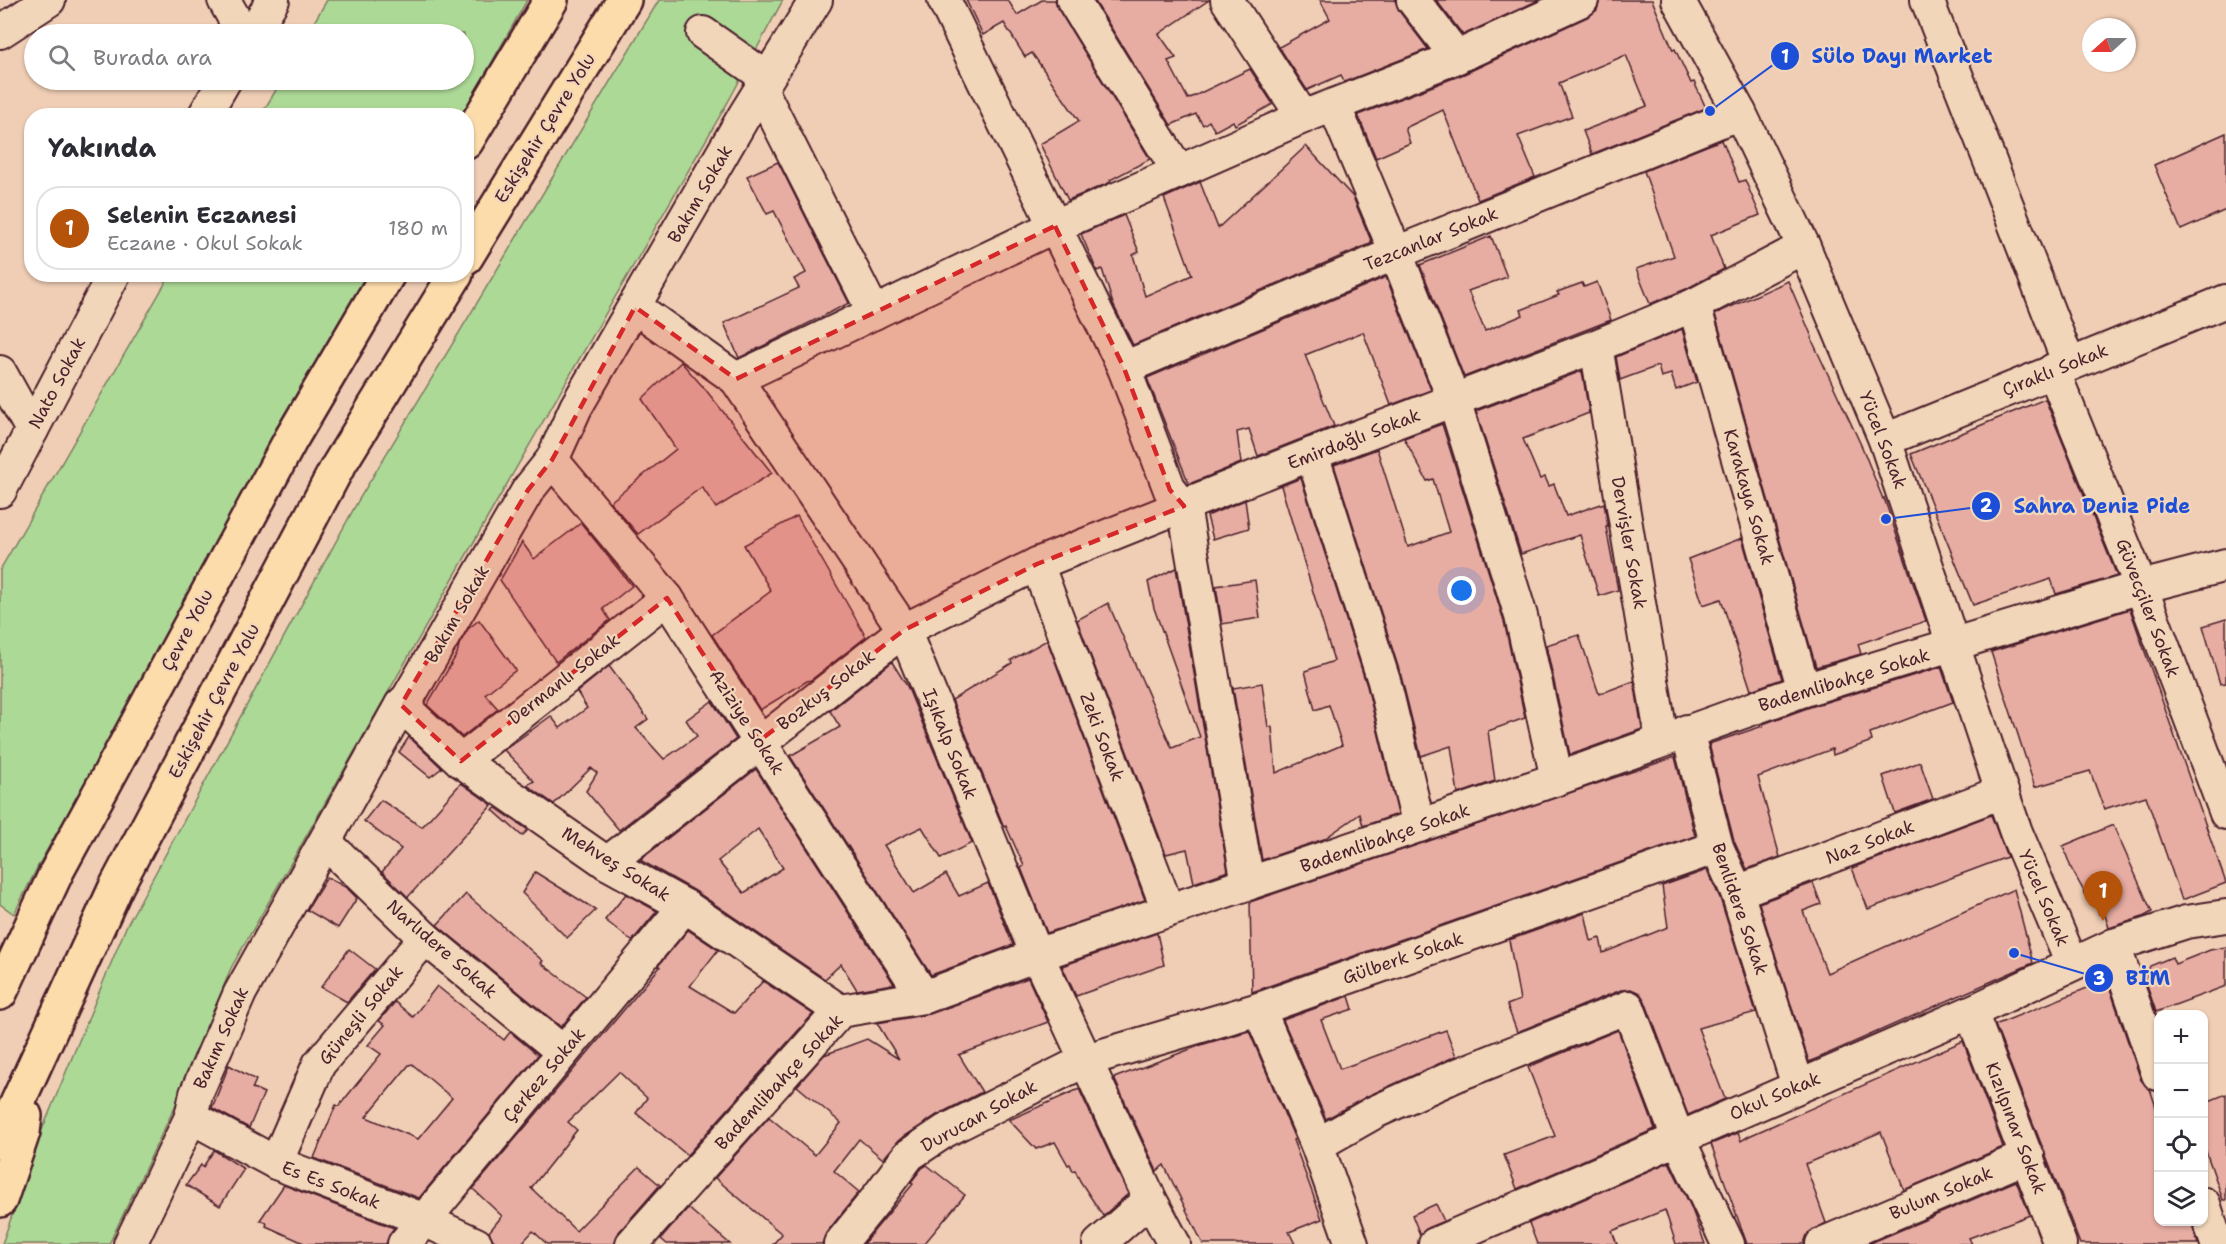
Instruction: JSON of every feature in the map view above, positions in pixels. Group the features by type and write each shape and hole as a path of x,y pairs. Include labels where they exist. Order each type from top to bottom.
{"highway":[{"path":"474,128 550,0"},
{"name":"Eskişehir Çevre Yolu","path":"474,244 624,0"},
{"name":"Çevre Yolu","path":"0,993 57,871 291,439 383,282"},
{"name":"Eskişehir Çevre Yolu","path":"0,1142 116,887 337,468 451,282"},
{"path":"0,1200 23,1132 34,1067"}],"street":[{"path":"0,32 49,0"},
{"path":"224,0 237,24"},
{"path":"258,24 273,0"},
{"name":"Bakım Sokak","path":"130,1244 191,1117 196,1094 240,993 401,705 408,698 528,490 552,460 576,407 764,83 816,0"},
{"path":"944,0 1124,368 1170,490 1184,506 1248,884"},
{"path":"1073,0 1179,172"},
{"path":"1227,0 1303,117"},
{"path":"1413,0 1457,57"},
{"path":"736,378 1055,226 1303,117 1457,57 1582,0"},
{"name":"Yücel Sokak","path":"1678,0 1740,113 1804,247 1885,440 2016,832 2072,964"},
{"name":"Güvecçiler Sokak","path":"1927,0 2226,813"},
{"path":"703,33 764,83 874,313"},
{"path":"209,108 219,90"},
{"path":"1334,105 1396,252 1454,400 1521,616 1557,779"},
{"name":"Tezcanlar Sokak","path":"1124,368 1396,252 1740,113"},
{"name":"Emirdağlı Sokak","path":"904,630 1036,564 1312,454 1596,346 1694,305 1804,247"},
{"name":"Nato Sokak","path":"0,491 110,282"},
{"name":"Çıraklı Sokak","path":"1885,440 2226,301"},
{"name":"Karakaya Sokak","path":"1694,305 1804,690"},
{"name":"Işıkalp Sokak","path":"635,307 736,378 904,630 1037,955 1150,1199 1174,1244"},
{"name":"Dervişler Sokak","path":"1596,346 1675,735"},
{"path":"0,372 32,430"},
{"path":"1312,454 1384,681 1419,826"},
{"name":"Aziziye Sokak","path":"552,460 668,598 924,997"},
{"name":"Zeki Sokak","path":"1036,564 1168,910"},
{"name":"Bademlibahçe Sokak","path":"632,1244 840,1011 924,997 1037,955 1557,779 1804,690 2141,587 2226,565"},
{"name":"Dermanlı Sokak","path":"461,761 668,598"},
{"name":"Bozkuş Sokak","path":"607,862 904,630"},
{"name":"Mehveş Sokak","path":"401,705 461,761 607,862 685,906 840,1011"},
{"name":"Benlidere Sokak","path":"1675,735 1737,892 1798,1086"},
{"name":"Naz Sokak","path":"1737,892 2002,792"},
{"name":"Narlıdere Sokak","path":"325,842 425,938 563,1052"},
{"name":"Gülberk Sokak","path":"1086,1060 1259,1009 1718,847"},
{"name":"Çerkez Sokak","path":"404,1244 685,906"},
{"name":"Okul Sokak","path":"1435,1244 1971,1012 2114,945 2186,922 2226,916"},
{"name":"Güneşli Sokak","path":"276,1163 319,1064 425,938"},
{"path":"2114,945 2155,1064"},
{"path":"1317,1145 1375,1112 1457,1075 1628,1007 1678,1138 1728,1244"},
{"path":"1259,1009 1317,1145 1352,1244"},
{"name":"Kızılpınar Sokak","path":"1971,1012 2060,1244"},
{"name":"Durucan Sokak","path":"840,1244 909,1155 945,1131 1086,1060"},
{"name":"Es Es Sokak","path":"191,1117 276,1163 422,1220 476,1244"},
{"name":"Bulum Sokak","path":"1822,1244 2028,1156"},
{"path":"1099,1244 1150,1199"},
{"path":"2208,1216 2217,1244"}],"highlighted area":[{"path":"1055,226 1124,368 1170,490 1184,506 1037,564 904,630 759,741 667,598 461,761 401,705 528,490 552,460 635,307 736,379"}],"green space":[{"path":"327,0 527,0 466,108 265,108 276,90 474,90 474,24 313,24"},
{"path":"659,0 783,0 728,102 231,968 177,1102 109,1244 2,1244 40,1135 126,927 358,501"},
{"path":"166,282 368,282 38,866 14,914 0,904 0,570"}],"building":[{"path":"966,0 1008,0 1017,15 1042,0 1055,0 1058,9 1150,159 1110,180 1111,182 1068,200 1040,144 1079,121 1032,53 1025,57 1004,23 983,35"},
{"path":"1094,0 1209,0 1159,34 1176,58 1168,61 1188,99 1250,69 1273,104 1235,125 1233,121 1215,131 1209,121 1203,125 1196,114 1171,125"},
{"path":"1320,0 1395,0 1399,11 1428,49 1344,82 1341,75 1307,90 1279,47 1330,19"},
{"path":"1436,0 1539,0 1463,35"},
{"path":"1600,0 1652,0 1673,50 1675,49 1691,83 1694,82 1706,108 1592,154 1583,131 1647,106 1626,55 1559,83 1572,116 1518,136 1535,177 1478,200 1443,110 1405,128 1410,143 1376,158 1358,115 1464,74 1589,16 1597,10"},
{"path":"2226,133 2226,210 2181,230 2154,165"},
{"path":"1721,140 1739,182 1745,180 1760,215 1711,235 1724,269 1686,289 1650,304 1636,269 1674,256 1644,171"},
{"path":"1306,146 1353,197 1372,243 1133,345 1113,304 1102,269 1097,271 1081,234 1124,215 1139,252 1133,255 1145,296 1192,275 1164,198 1200,182 1218,228"},
{"path":"778,162 849,303 739,358 724,323 799,288 794,279 806,273 774,211 767,214 747,176"},
{"path":"1491,236 1507,277 1468,291 1485,331 1523,315 1521,310 1559,295 1557,292 1582,283 1584,287 1597,282 1611,320 1464,377 1420,265"},
{"path":"1386,277 1431,390 1391,405 1363,332 1305,355 1334,426 1258,456 1249,429 1237,432 1241,463 1189,484 1147,378"},
{"path":"1788,281 1811,338 1884,498 1926,621 1858,644 1861,654 1816,667 1715,314"},
{"path":"1682,329 1697,382 1676,390 1671,374 1661,377 1658,366 1620,380 1616,357"},
{"path":"681,362 772,473 716,508 702,487 638,534 610,502 676,449 642,399"},
{"path":"1582,371 1589,413 1523,439 1540,479 1545,477 1549,486 1554,484 1566,516 1604,503 1608,527 1606,527 1618,590 1599,596 1580,535 1521,554 1476,411"},
{"path":"2045,399 2117,576 2056,594 2051,579 1973,605 1911,454"},
{"path":"1442,424 1504,621 1525,718 1488,731 1495,781 1458,794 1451,746 1421,756 1401,676 1334,465 1377,449 1408,547 1449,532 1433,479 1427,481 1404,438"},
{"path":"1301,478 1367,686 1398,814 1363,826 1360,814 1324,839 1262,860 1233,688 1262,683 1268,727 1272,727 1276,773 1342,745 1329,705 1315,710 1305,671 1334,661 1281,486"},
{"path":"1245,500 1249,528 1213,539 1207,516"},
{"path":"797,516 866,637 811,680 760,710 712,635 771,591 744,545"},
{"path":"581,523 632,586 603,609 610,620 556,662 500,580 522,542 534,559"},
{"path":"1742,538 1782,679 1751,690 1721,599 1703,605 1688,559"},
{"path":"1176,568 1228,871 1194,883 1187,849 1166,854 1077,620 1108,603 1172,748 1200,737 1154,608 1148,582"},
{"path":"1255,580 1260,618 1222,624 1216,586"},
{"path":"2130,609 2226,883 2182,900 2146,796 2104,809 2090,771 2035,787 1991,652"},
{"path":"2226,619 2226,683 2220,684 2203,626"},
{"path":"479,620 516,670 485,694 498,709 462,737 427,705 457,654 468,629"},
{"path":"1579,635 1599,694 1634,681 1642,729 1570,755 1546,645"},
{"path":"1047,640 1145,900 1047,933 1021,868 1024,866 1006,826 1004,827 952,700 1012,663 1011,660"},
{"path":"892,662 907,686 972,843 941,858 922,827 884,845 914,893 946,874 959,896 988,883 1013,945 931,975 790,756 840,727 830,711"},
{"path":"609,666 648,719 636,728 664,759 697,736 686,720 712,701 736,739 619,830 586,791 597,773 591,768 554,804 527,785 534,781 504,750 551,716 560,728 587,708 577,692"},
{"path":"1941,667 1953,702 1870,733 1872,741 1833,755 1832,749 1758,777 1780,857 1747,869 1734,841 1709,744 1810,707"},
{"path":"409,737 442,768 430,777 399,752"},
{"path":"1675,757 1695,836 1252,992 1250,902"},
{"path":"1920,762 1933,799 1895,813 1883,776"},
{"path":"756,769 894,984 857,990 841,964 825,979 695,891 640,860","holes":["758,829 783,868 744,893 718,861"]},
{"path":"461,783 492,805 408,897 382,872 401,849 364,821 381,800 422,827"},
{"path":"496,808 528,830 522,836 493,810"},
{"path":"1991,815 2007,857 1868,909 1852,868"},
{"path":"2113,825 2152,912 2109,928 2104,912 2099,914 2096,902 2091,904 2071,868 2063,846"},
{"path":"1707,870 1720,898 1756,1012 1698,1028 1725,1099 1688,1115 1645,1001 1640,993 1631,989 1621,990 1517,1032 1507,1005 1520,1000 1509,940 1585,913 1591,941 1600,938 1603,953 1668,927 1662,886"},
{"path":"535,872 596,910 567,938 522,893"},
{"path":"327,877 347,888 357,898 338,928 307,910"},
{"path":"1813,883 1821,904 1803,911 1827,973 2014,889 2033,963 1809,1062 1759,903"},
{"path":"466,894 543,961 541,963 586,997 561,1027 437,925"},
{"path":"626,894 657,911 632,941 605,920"},
{"path":"688,930 718,950 690,986 734,1013 763,981 813,1014 687,1155 636,1113 647,1098 619,1072 568,1122 577,1130 531,1188 576,1231 639,1167 660,1185 619,1232 615,1244 547,1244 533,1231 521,1244 500,1244 493,1240 489,1232 502,1216 473,1189 660,967 658,966"},
{"path":"1157,933 1164,965 1076,996 1062,966"},
{"path":"2226,947 2226,986 2161,1010 2155,1010 2145,979 2150,966 2172,957 2175,964 2210,950"},
{"path":"349,949 375,969 347,1002 321,987"},
{"path":"1028,978 1048,1022 959,1055 982,1092 937,1115 899,1140 883,1159 859,1139 834,1171 859,1192 826,1233 822,1244 773,1244 782,1234 715,1178 769,1117 815,1155 841,1123 797,1086 824,1055 867,1039 899,1059 877,1023 930,1014"},
{"path":"2107,980 2141,1080 2150,1089 2154,1101 2154,1226 2193,1226 2198,1244 2080,1244 1995,1025"},
{"path":"437,986 504,1040 510,1032 538,1055 419,1198 314,1158 336,1105 339,1106 381,1054 368,1045 385,1025 379,1021 395,1002 413,1017","holes":["412,1064 452,1098 418,1139 366,1117"]},
{"path":"1349,996 1353,1009 1321,1020 1340,1069 1446,1030 1456,1056 1368,1096 1326,1119 1283,1020"},
{"path":"1618,1030 1655,1129 1517,1189 1504,1155 1555,1136 1528,1067"},
{"path":"1249,1031 1295,1139 1293,1140 1322,1219 1289,1232 1295,1244 1203,1244 1164,1165 1157,1171 1114,1078 1204,1044"},
{"path":"1963,1041 2003,1147 1904,1190 1881,1132 1805,1164 1826,1223 1808,1233 1804,1244 1747,1244 1711,1144 1738,1133 1741,1141"},
{"path":"229,1065 256,1080 252,1089 264,1093 249,1128 212,1108"},
{"path":"1079,1089 1128,1194 1103,1216 1055,1142 1036,1149 1009,1120"},
{"path":"2226,1094 2226,1200 2223,1200 2208,1157 2208,1101"},
{"path":"214,1150 244,1169 220,1206 186,1185 201,1165 203,1167"},
{"path":"1669,1162 1691,1207 1705,1244 1676,1244 1665,1210 1612,1231 1617,1244 1537,1244 1529,1223"},
{"path":"927,1165 965,1195 924,1244 863,1244 913,1184 911,1182 922,1168"},
{"path":"2016,1181 2030,1215 1969,1238 1972,1244 1868,1244"},
{"path":"284,1185 394,1228 386,1244 306,1244 266,1226 267,1223 260,1220"},
{"path":"1436,1204 1444,1221 1427,1228 1420,1235 1412,1215"},
{"path":"688,1208 730,1244 667,1244 661,1239"}],"place":[{"name":"Sülo Dayı Market","path":"1710,111"},
{"name":"Sahra Deniz Pide","path":"1886,519"},
{"name":"Selenin Eczanesi","path":"2103,921"},
{"name":"BİM","path":"2014,953"}]}
